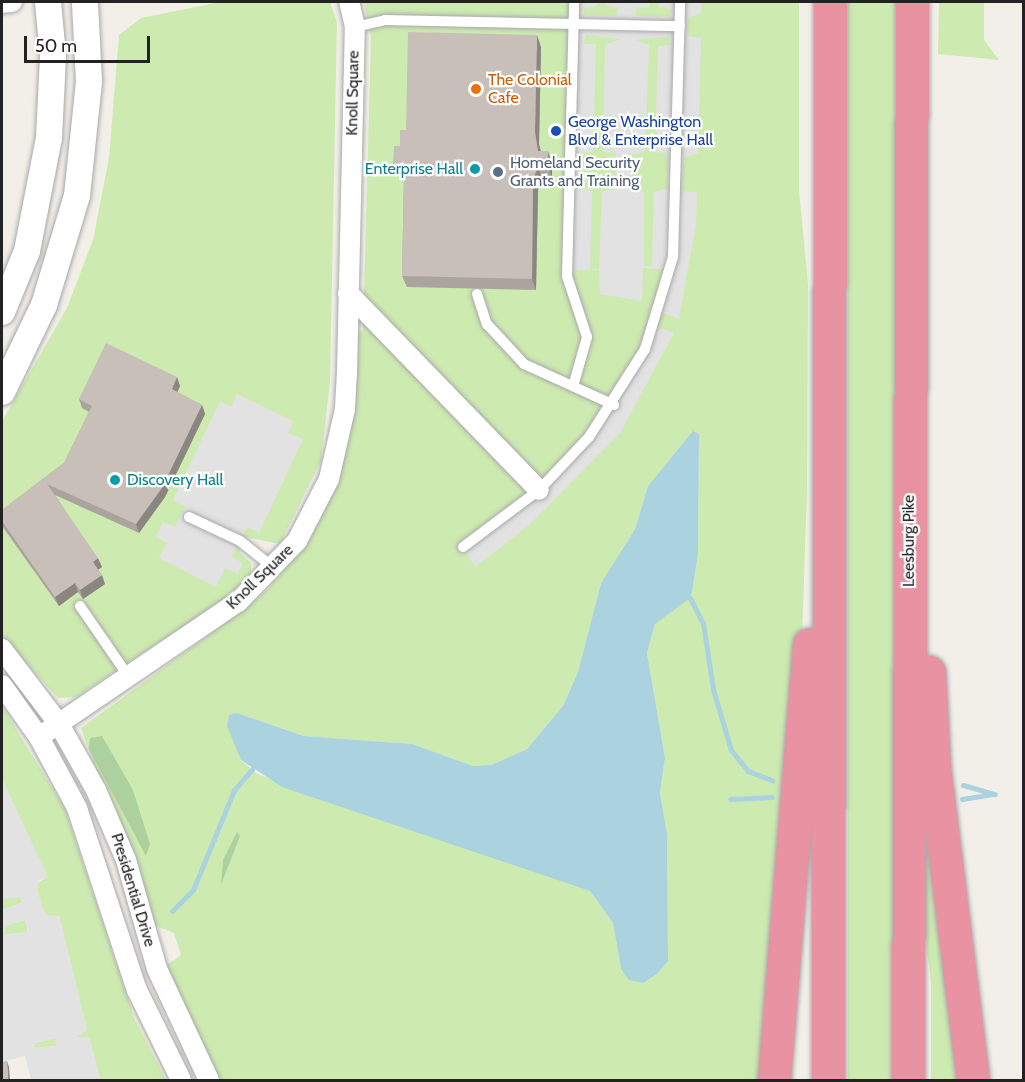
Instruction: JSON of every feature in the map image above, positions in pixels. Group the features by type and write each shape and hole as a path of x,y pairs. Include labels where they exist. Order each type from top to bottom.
{"highway":[{"path":"828,1080 830,2"},
{"name":"Leesburg Pike","path":"908,1080 912,2"},
{"path":"911,290 934,767 973,1080"},
{"path":"774,1080 817,550 829,316"}],"street":[{"path":"2,3 12,2"},
{"path":"2,312 27,250 47,149 53,56 48,2"},
{"path":"2,392 51,288 77,196 88,113 85,2"},
{"name":"Knoll Square","path":"39,737 223,614 274,568 314,514 339,446 348,293 355,27 349,2"},
{"path":"348,293 539,490"},
{"name":"Presidential Drive","path":"2,649 59,724 112,824 157,969 209,1080"},
{"name":"Presidential Drive","path":"2,685 39,737 92,844 137,990 181,1080"}],"lane":[{"path":"574,2 567,276 587,337 574,383"},
{"path":"463,547 539,490 614,405 645,349 673,257 680,2"},
{"path":"355,27 385,20 680,26"},
{"path":"477,294 487,324 524,364 545,377 574,383 614,405"},
{"path":"189,517 240,541 274,568"},
{"path":"80,606 129,677"}],"green space":[{"path":"220,2 330,2 337,22 330,382 321,461 280,544 246,537 239,552 251,563 251,574 236,591 76,697 58,698 2,636 2,421 67,308 93,240 109,158 119,35 141,18"},
{"path":"364,2 799,2 799,190 808,283 807,489 801,669 764,1080 217,1080 167,974 167,965 181,955 174,933 151,924 81,728 242,611 270,587 313,528 351,340 363,329 371,39","holes":["693,432 699,434 698,554 693,586 655,624 647,653 665,758 660,793 667,834 668,961 658,973 621,969 613,923 590,891 257,774 241,760 237,713 304,736 411,744 473,766 491,765 527,749 563,706 578,672 601,583 635,529 648,486"]},
{"path":"848,2 896,2 896,1080 848,1080"},
{"path":"939,2 984,2 984,40 999,60 938,54"},
{"path":"2,706 65,809 134,1018 166,1080 100,1080 89,1037 76,1037 87,1030 59,916 49,918 42,911 36,884 47,877 2,779"},
{"path":"102,736 133,790 150,844 146,856 89,749 90,738"},
{"path":"924,749 961,1080 931,1080 931,981 923,919"},
{"path":"237,832 240,836 221,885 223,860"},
{"path":"20,897 23,903 2,910 2,899"},
{"path":"25,920 28,932 4,935 5,926"},
{"path":"56,1038 56,1046 33,1048 35,1043"}],"shaded area":[{"path":"574,2 597,2 597,6 584,8 584,15 616,16 619,8 606,6 606,2 650,2 649,7 636,8 636,16 669,17 672,9 658,7 659,2 702,2 701,14 687,18 688,36 701,38 698,154 684,157 682,190 697,193 696,224 679,319 659,312 670,270 643,268 642,301 600,294 599,270 567,270","holes":["586,35 620,39 605,45 603,152 616,153 616,188 602,192 599,269 590,269 592,191 578,188 580,153 593,152 596,44 583,44","669,36 671,45 658,46 655,152 668,153 668,188 654,192 652,266 644,266 644,191 631,191 631,155 645,152 649,45 635,40"]},
{"path":"654,326 674,333 620,433 528,526 475,567 463,547 486,533 589,437"},
{"path":"237,394 293,421 288,433 303,439 259,533 247,527 232,557 243,563 238,574 225,568 216,587 159,558 167,543 156,537 163,522 175,527 185,506 173,500 220,401 231,407"},
{"path":"2,779 48,877 38,881 37,890 45,915 59,916 87,1030 76,1037 89,1037 100,1080 31,1080 25,1056 2,1062 2,910 23,902 20,897 2,899","holes":["25,920 29,932 4,935 5,926","55,1038 56,1046 33,1048 35,1043"]}],"water":[{"path":"693,431 699,434 698,554 693,586 690,598 655,624 647,653 665,758 660,793 667,834 668,961 658,973 643,983 629,980 621,969 613,923 590,891 282,787 241,760 227,726 229,715 237,713 304,736 412,744 473,766 491,765 527,749 563,706 578,672 601,583 635,529 648,486"}],"building":[{"name":"Enterprise Hall","path":"408,32 537,35 535,132 538,151 548,151 548,167 538,167 533,179 532,279 402,276 404,177 400,164 393,164 394,146 400,146 400,130 406,130"},
{"name":"Discovery Hall","path":"106,343 177,377 172,389 202,405 162,488 136,524 47,484 98,558 93,562 102,575 80,590 75,583 55,597 2,521 2,510 64,463 92,406 79,399"},
{"path":"7,1061 8,1080 2,1080 2,1062"}],"waterway":[{"path":"690,598 703,623 713,689 731,750 748,771 772,780"},
{"path":"172,911 193,890 234,790 252,769"},
{"path":"963,785 995,794"},
{"path":"962,799 993,794"},
{"path":"730,799 772,797"}],"place":[{"name":"The Colonial Cafe","path":"476,89"},
{"name":"George Washington Blvd & Enterprise Hall","path":"556,131"},
{"name":"Enterprise Hall","path":"475,169"},
{"name":"Homeland Security Grants and Training","path":"498,172"},
{"name":"Discovery Hall","path":"115,480"}]}
